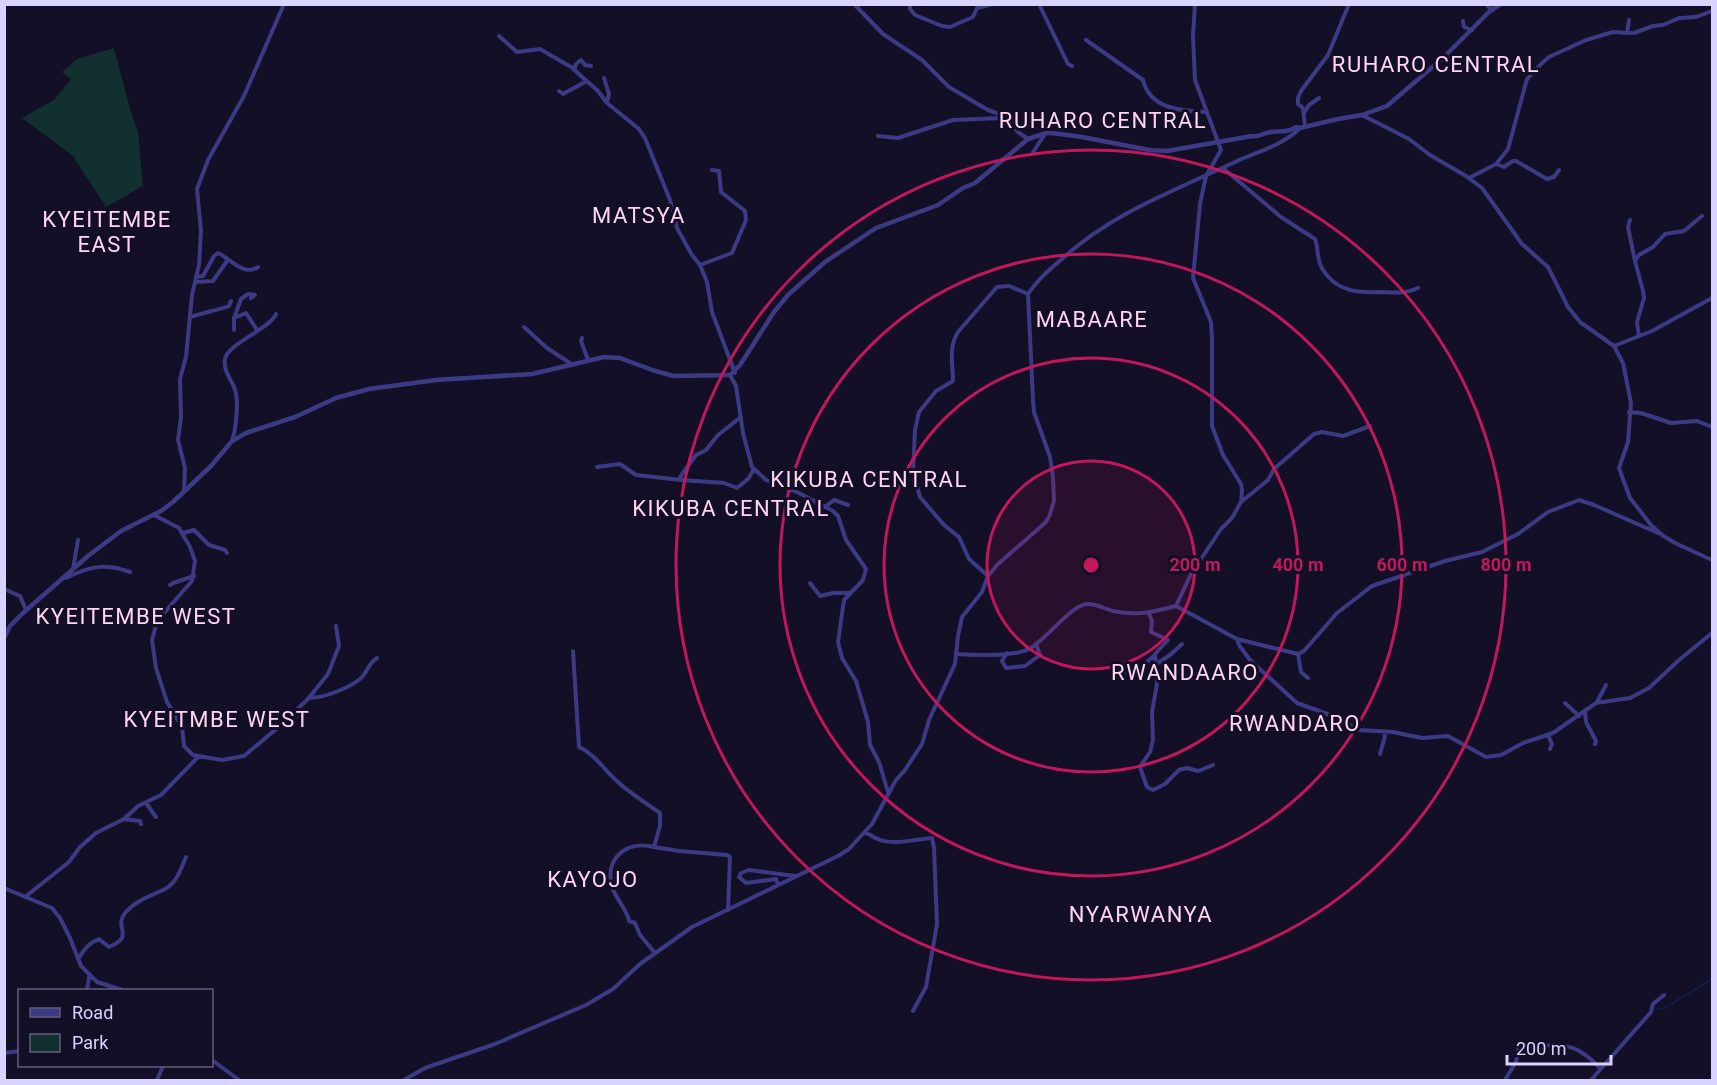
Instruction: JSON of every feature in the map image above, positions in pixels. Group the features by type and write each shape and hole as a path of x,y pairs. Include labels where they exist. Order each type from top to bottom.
{"street":[{"path":"184,491 185,468 178,440 182,417 180,379 186,357 201,231 196,193 198,182 244,96 284,4"},
{"path":"910,4 910,9 915,15 949,27 973,18 977,8 993,4"},
{"path":"1039,4 1068,64 1072,66"},
{"path":"1195,4 1194,66 1197,87 1221,150 1206,176 1200,204 1193,278 1211,322 1212,426 1223,454 1241,484 1241,501"},
{"path":"1304,114 1298,104 1299,96 1328,55 1349,4"},
{"path":"1486,4 1492,10"},
{"path":"732,374 788,295 825,262 876,228 938,204 975,183 1028,139 1046,133 1158,151 1173,150 1255,137 1266,133 1285,132 1296,127 1303,128 1362,116 1395,101 1501,4"},
{"path":"856,5 883,34 922,60 949,87 988,110 1005,116 1028,139"},
{"path":"1469,178 1496,164 1509,146 1528,76 1549,57 1602,35 1634,33 1676,19 1696,17 1713,11"},
{"path":"1627,33 1629,20"},
{"path":"1463,21 1464,27 1472,31"},
{"path":"499,36 517,52 540,49 574,70 598,91 607,103 639,129 645,138 664,184 677,228 700,265 707,282 714,319 736,386 750,463 766,480 799,493 838,516 846,540 866,569 863,580 844,600 838,642 842,658 856,681 868,722 870,745 879,762 888,792"},
{"path":"1086,40 1143,80 1145,90 1160,103 1175,110 1206,112"},
{"path":"574,70 576,64 581,60 585,65 591,66"},
{"path":"604,78 609,94 607,103"},
{"path":"559,92 563,94 585,82"},
{"path":"1303,128 1304,114 1309,105 1320,98"},
{"path":"1362,116 1409,139 1482,189 1522,244 1548,267 1568,307 1580,322 1614,346 1623,363 1631,403 1628,442 1620,462 1621,474 1633,503 1651,525 1662,534 1675,543 1713,560"},
{"path":"878,136 898,138 940,123 975,118 1002,117 1013,125"},
{"path":"404,1080 425,1068 495,1044 586,1005 613,988 655,952 692,927 749,901 849,849 872,824 888,792 922,744 929,720 955,664 962,617 982,592 988,576 1002,559 1045,523 1054,501 1050,457 1033,400 1028,294 1045,272 1098,229 1172,189 1282,142 1303,128"},
{"path":"1033,152 1046,133"},
{"path":"1496,164 1504,167 1516,161 1547,179 1554,177 1560,170"},
{"path":"1223,168 1281,217 1315,239 1317,255 1323,270 1332,281 1344,289 1393,294 1405,293 1418,288"},
{"path":"700,265 732,253 746,220 745,211 721,192 719,171 712,170"},
{"path":"1635,261 1665,234 1684,231 1702,216"},
{"path":"1630,220 1628,227 1644,298 1636,322 1640,336"},
{"path":"196,280 203,276 215,254 221,253 227,261 251,271 258,267"},
{"path":"196,280 213,281 227,261"},
{"path":"988,576 969,560 959,537 944,525 920,496 913,472 915,430 920,412 936,391 953,381 951,352 953,340 958,332 997,287 1009,286 1028,294"},
{"path":"234,330 234,318 241,299 251,293 255,295 251,298"},
{"path":"1614,346 1640,336 1713,298"},
{"path":"191,317 229,306 231,301"},
{"path":"234,318 246,313 257,330"},
{"path":"232,441 236,429 236,391 228,379 225,359 231,348 244,342 257,330 274,320 276,314"},
{"path":"524,327 547,348 573,366"},
{"path":"582,338 580,341 588,360"},
{"path":"1620,357 1621,342"},
{"path":"4,638 10,626 26,610 100,546 121,531 154,515 173,502 211,466 232,441 246,432 295,417 336,398 369,389 444,379 532,374 604,357 620,358 655,372 674,376 732,374"},
{"path":"1629,412 1641,413 1671,423 1697,422 1713,427"},
{"path":"681,480 680,477 696,455 706,450 718,435 741,417"},
{"path":"1176,606 1191,574 1232,518 1241,501 1268,480 1274,469 1314,434 1322,432 1343,436 1370,426"},
{"path":"597,467 620,464 636,475 724,483 737,488 752,474 754,469"},
{"path":"825,507 834,500 848,505"},
{"path":"956,654 985,655 1028,650 1047,636 1079,606 1088,603 1123,613 1148,614 1176,606 1237,639 1298,654 1304,651 1336,613 1372,586 1445,561 1482,552 1518,534 1548,512 1579,500 1662,534"},
{"path":"154,515 179,528 194,555 194,576 188,587 157,621 152,640 156,668 167,702 182,727 184,746 193,755 195,762"},
{"path":"183,533 194,530 209,545 225,550 227,553"},
{"path":"73,569 78,540"},
{"path":"60,581 101,566 130,572"},
{"path":"170,585 194,576"},
{"path":"810,583 820,596 850,593"},
{"path":"4,589 20,596 26,610"},
{"path":"1127,673 1142,666 1168,640 1151,632 1152,621 1148,614"},
{"path":"193,755 229,760 244,756 281,725 328,674 339,646 336,626"},
{"path":"1596,703 1630,698 1649,688 1713,633"},
{"path":"1237,639 1250,660 1297,703 1333,716 1359,730 1384,731 1422,738 1448,736 1486,757 1501,755 1523,743 1548,735 1596,703 1606,685"},
{"path":"1006,652 1002,661 1006,668 1025,666 1040,655 1036,644"},
{"path":"1155,665 1182,644"},
{"path":"573,651 579,747 588,751 620,784 660,813 660,826 654,847"},
{"path":"1155,654 1157,684 1152,712 1153,742 1140,768 1147,787 1153,790 1160,787 1182,769 1198,771 1213,765"},
{"path":"1298,654 1301,672 1308,678"},
{"path":"309,697 316,699 361,679 370,662 377,658"},
{"path":"1565,703 1579,716"},
{"path":"1585,711 1586,722 1596,741 1595,744"},
{"path":"578,738 579,734 586,730"},
{"path":"1380,754 1385,739 1384,731"},
{"path":"1548,735 1552,744 1550,749"},
{"path":"25,897 69,862 80,846 92,836 124,819 138,806 161,795 199,756"},
{"path":"146,803 156,817"},
{"path":"124,819 140,821 141,824"},
{"path":"864,833 889,841 932,838 937,924 926,987 913,1011"},
{"path":"655,952 640,935 635,923 629,921 628,915 614,892 610,868 619,853 626,848 646,845 679,851 727,855 730,857 728,909"},
{"path":"79,958 85,948 96,940 99,939 110,947 120,942 124,936 122,922 124,914 153,893 167,888 178,876 186,857"},
{"path":"778,884 776,879 746,883 740,877 741,873 749,870 795,876"},
{"path":"4,888 52,908 81,966 89,976 97,982 119,989"},
{"path":"87,989 89,976"},
{"path":"1591,1080 1651,1012 1653,1005 1664,995"},
{"path":"1505,1080 1516,1062 1519,1046 1528,1048 1572,1046 1600,1068"},
{"path":"213,1061 239,1080"}],"green space":[{"path":"114,48 138,132 143,186 106,207 73,156 22,118 54,100 71,79 62,72 77,59"}],"waterway":[{"path":"1656,1008 1663,1009 1712,979"}],"district":[{"name":"RUHARO CENTRAL","path":"1436,64"},
{"name":"RUHARO CENTRAL","path":"1103,120"},
{"name":"MATSYA","path":"639,215"},
{"name":"KYEITEMBE EAST","path":"107,232"},
{"name":"MABAARE","path":"1092,319"},
{"name":"KIKUBA CENTRAL","path":"869,479"},
{"name":"KIKUBA CENTRAL","path":"731,508"},
{"name":"KYEITEMBE WEST","path":"136,616"},
{"name":"RWANDAARO","path":"1185,672"},
{"name":"KYEITMBE WEST","path":"217,719"},
{"name":"RWANDARO","path":"1295,723"},
{"name":"KAYOJO","path":"593,879"},
{"name":"NYARWANYA","path":"1141,914"}]}
